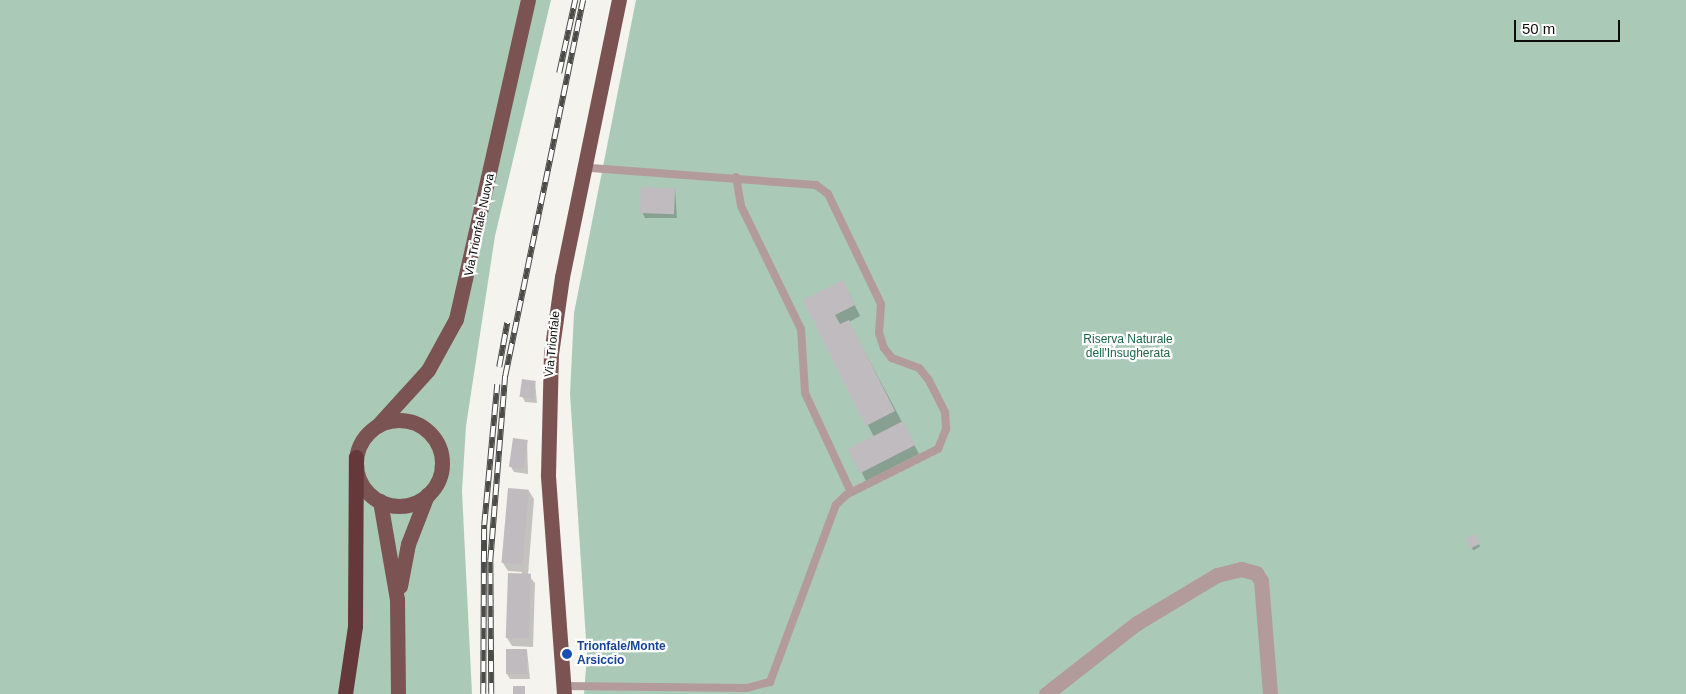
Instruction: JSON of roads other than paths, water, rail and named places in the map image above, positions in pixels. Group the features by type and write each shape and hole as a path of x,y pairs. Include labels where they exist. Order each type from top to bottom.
{"highway":[{"path":"346,694 356,609 356,457"}],"main road":[{"name":"Via Trionfale Nuova","path":"378,425 428,370 456,319 528,0"},
{"name":"Via Trionfale","path":"564,690 548,475 549,396 559,295 588,168 619,0"},
{"path":"397,600 408,544 427,496 442,468 433,437 421,426 402,420 378,425 367,433 356,457 361,483 380,501 406,505 427,496"},
{"path":"380,501 397,600 398,694"}],"street":[{"path":"1046,694 1137,623 1217,575 1241,569 1256,573 1261,581 1270,694"}],"lane":[{"path":"564,690 747,688 770,682 836,505 850,492 938,449 946,429 945,412 919,368 892,358 884,348 879,333 881,304 828,194 805,182 588,168"},
{"path":"736,177 741,206 801,329 805,393 850,492"}],"railway":[{"path":"559,73 575,0"},
{"path":"491,694 490,561 505,376 583,0"},
{"path":"499,367 507,323"},
{"path":"483,694 484,525 497,385"}],"place":[{"name":"Trionfale/Monte Arsiccio","path":"567,654"}],"park label":[{"name":"Riserva Naturale dell'Insugherata","path":"1128,347"}]}
